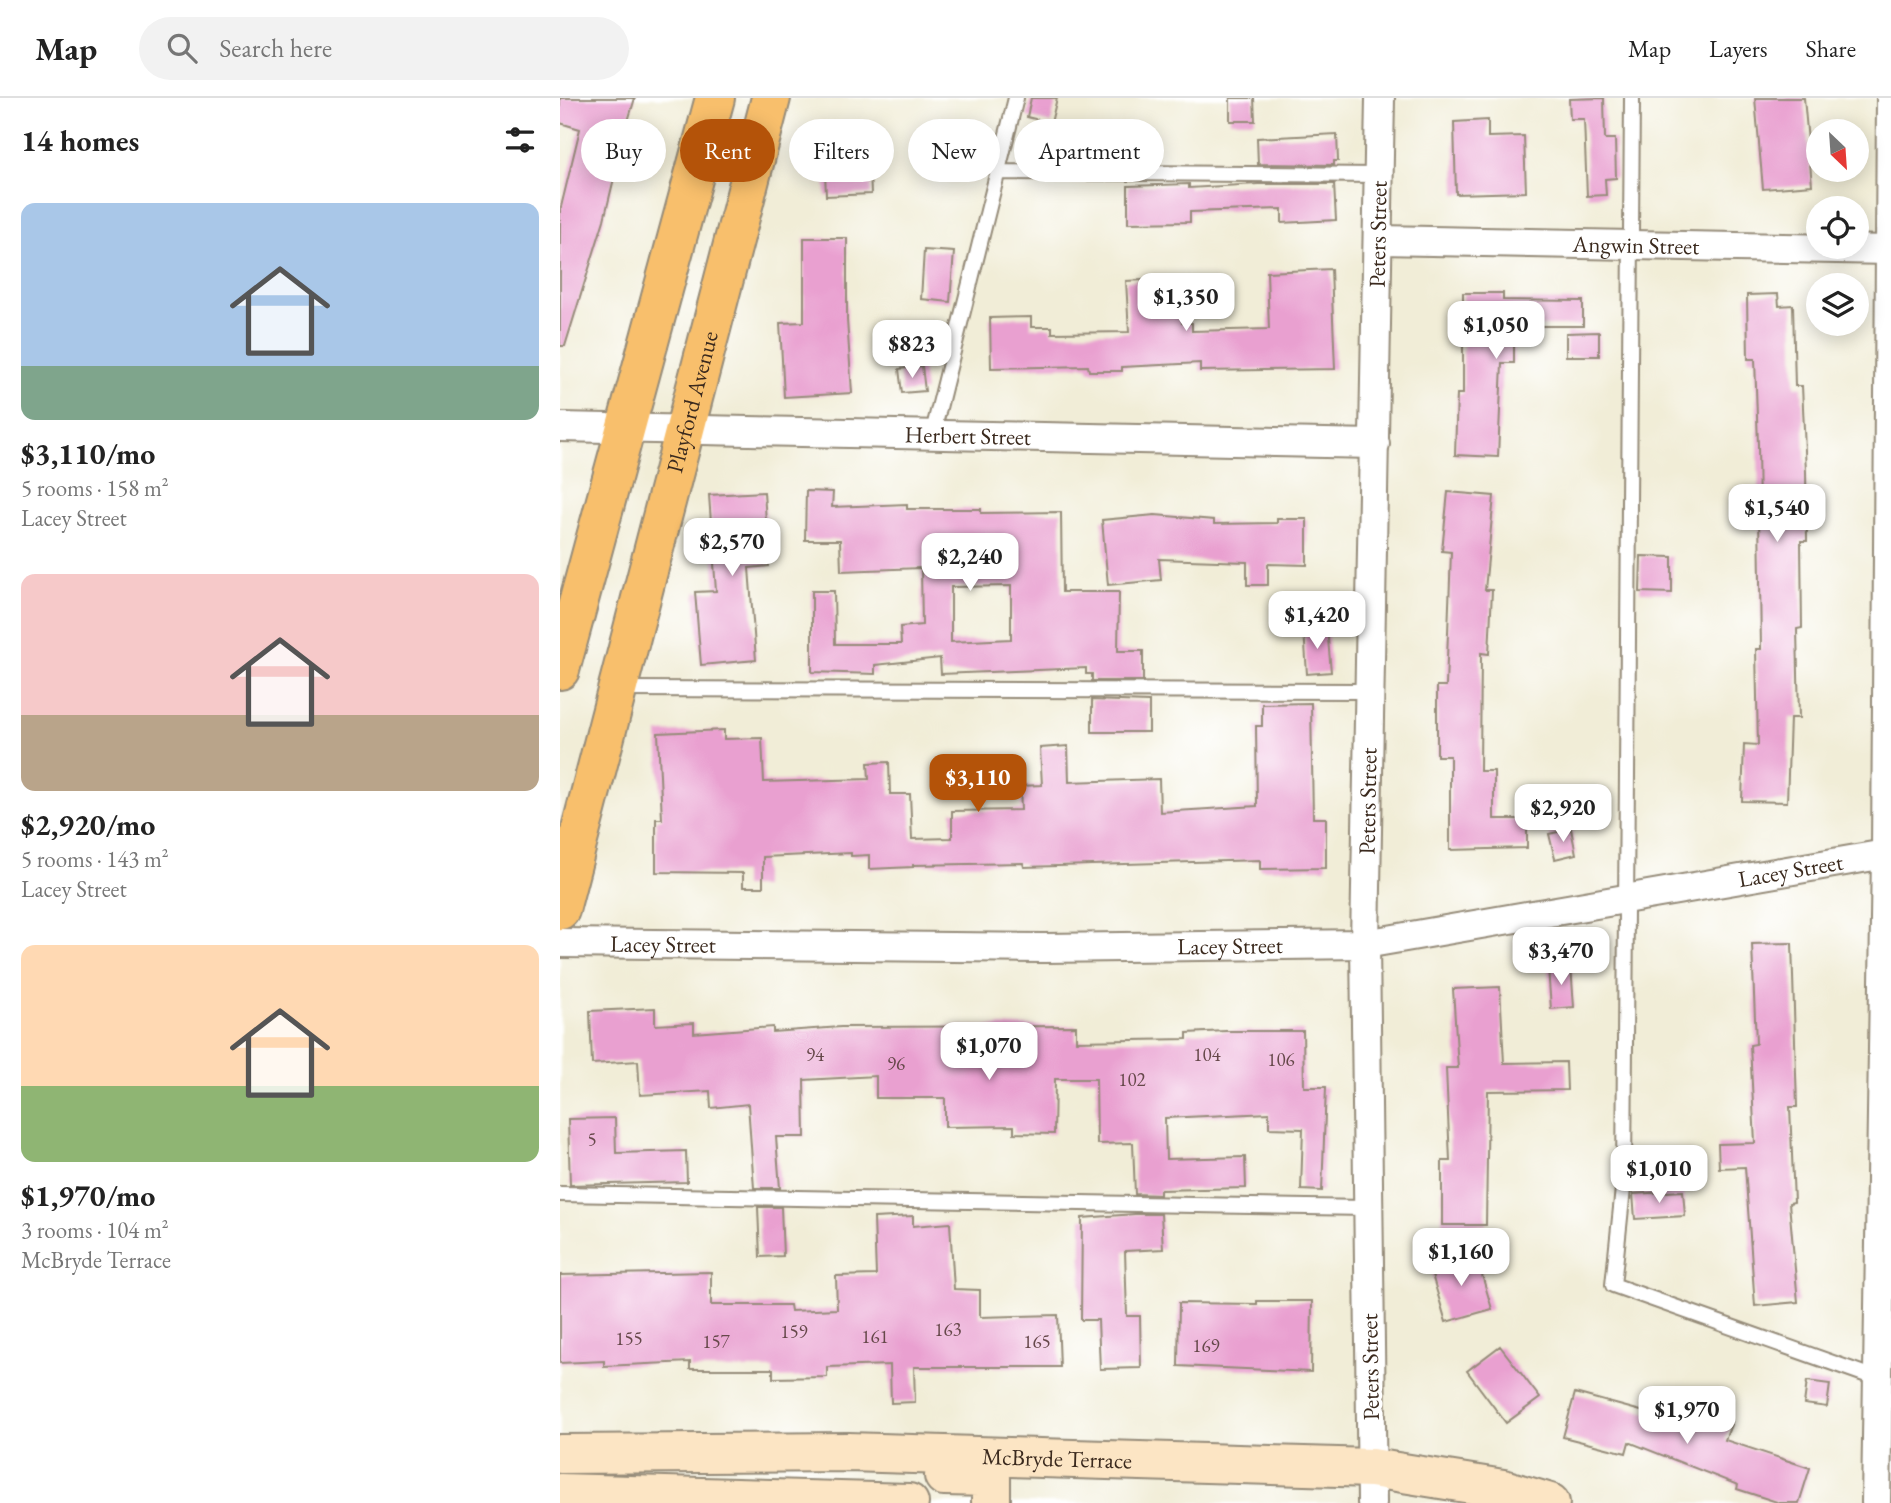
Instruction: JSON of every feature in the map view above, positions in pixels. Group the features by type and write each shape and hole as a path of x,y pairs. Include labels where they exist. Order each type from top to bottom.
{"highway":[{"path":"560,670 715,98"},
{"name":"Playford Avenue","path":"560,909 771,98"}],"main road":[{"path":"560,1436 623,1438 692,1453"},
{"name":"McBryde Terrace","path":"560,1454 848,1452 1372,1486 1503,1489 1550,1503"},
{"path":"848,1452 906,1476 991,1477 991,1503"},
{"path":"560,1493 909,1503"}],"street":[{"name":"Peters Street","path":"1372,1486 1365,944 1380,240 1380,98"},
{"path":"1876,1503 1884,1411 1878,1379 1889,854 1891,98"},
{"name":"Angwin Street","path":"1380,240 1890,250"},
{"name":"Herbert Street","path":"560,427 686,432 1375,444"},
{"name":"Lacey Street","path":"560,943 1044,948 1365,944 1889,854"}],"lane":[{"path":"1000,168 1016,98"},
{"path":"1632,98 1624,1179 1613,1285 1878,1379"},
{"path":"1000,172 1381,175"},
{"path":"932,436 996,182"},
{"path":"618,689 1371,691"},
{"path":"560,1194 1367,1208"}],"building":[{"path":"560,98 635,98 629,119 581,119 581,182 613,182 565,346 560,346 560,211 580,129 560,123"},
{"path":"1031,98 1057,98 1052,119 1027,117"},
{"path":"1230,98 1254,98 1255,121 1230,121"},
{"path":"1604,98 1605,139 1615,139 1616,178 1605,179 1606,195 1587,196 1584,119 1570,119 1569,99"},
{"path":"1755,98 1804,98 1806,182 1812,182 1812,185 1763,189"},
{"path":"1488,120 1488,137 1524,136 1526,192 1456,194 1454,122"},
{"path":"1337,134 1338,161 1334,161 1334,165 1258,164 1257,138"},
{"path":"825,182 870,182 871,194 826,196"},
{"path":"1189,184 1189,188 1334,184 1336,220 1282,223 1282,209 1190,212 1190,222 1128,223 1128,186"},
{"path":"804,238 847,238 847,320 852,393 784,397 780,323 804,322"},
{"path":"924,250 954,252 950,302 921,299"},
{"path":"1331,269 1335,369 1200,371 1200,363 1122,367 1122,371 1089,371 1088,366 991,368 990,318 1031,317 1031,327 1052,327 1052,333 1129,332 1126,281 1180,278 1182,323 1192,323 1192,331 1269,329 1267,272"},
{"path":"1463,293 1503,293 1503,300 1583,301 1583,326 1514,326 1514,363 1502,363 1498,457 1455,455 1457,394 1463,394"},
{"path":"1778,294 1779,306 1793,305 1795,386 1802,386 1807,541 1801,541 1802,628 1797,629 1799,718 1790,718 1787,802 1742,801 1744,744 1758,745 1756,649 1761,649 1755,359 1748,359 1747,295"},
{"path":"1599,332 1599,356 1566,356 1566,333"},
{"path":"922,366 925,391 902,393 899,369"},
{"path":"806,491 833,492 832,507 907,504 907,509 981,509 981,513 1061,512 1062,592 1119,592 1118,651 1143,651 1143,681 1092,681 1092,674 1086,674 1086,668 941,674 940,658 875,665 875,674 812,672 812,591 834,591 835,644 901,644 900,627 922,625 921,568 841,571 840,540 805,540","holes":["1011,586 1011,639 951,642 951,587"]},
{"path":"764,492 769,566 749,568 756,660 701,665 695,592 716,591 709,495"},
{"path":"1448,492 1494,496 1485,590 1492,590 1489,654 1481,653 1480,771 1494,771 1494,819 1527,819 1527,848 1450,850 1450,756 1437,756 1437,686 1446,686 1451,552 1442,551"},
{"path":"1155,515 1214,520 1214,524 1277,523 1277,519 1307,519 1307,565 1268,564 1268,585 1247,585 1247,562 1159,559 1161,580 1108,585 1102,520"},
{"path":"1641,556 1672,557 1672,593 1640,592"},
{"path":"1327,628 1331,672 1307,674 1304,630"},
{"path":"1092,700 1149,702 1149,732 1092,732"},
{"path":"1311,703 1313,818 1326,818 1326,868 1260,869 1260,860 1024,867 1023,863 913,865 869,869 869,855 851,856 851,853 763,857 763,887 743,887 743,873 656,872 656,819 662,819 658,733 724,730 724,739 762,738 764,782 869,779 868,763 889,762 890,794 910,794 912,839 952,838 952,811 1021,810 1020,786 1042,785 1040,748 1068,746 1069,782 1159,779 1160,812 1257,806 1256,726 1262,726 1262,704"},
{"path":"1571,829 1576,854 1555,859 1549,834"},
{"path":"1792,943 1797,1107 1790,1107 1794,1202 1789,1203 1798,1302 1755,1306 1745,1167 1719,1168 1718,1144 1755,1143 1750,1045 1756,1044 1752,944"},
{"path":"1571,966 1574,1007 1551,1009 1548,967"},
{"path":"1500,987 1504,1063 1566,1062 1567,1090 1488,1091 1486,1225 1442,1225 1442,1161 1450,1161 1446,1068 1458,1068 1453,989"},
{"path":"655,1008 655,1025 694,1023 694,1033 773,1027 773,1032 841,1027 1076,1026 1076,1041 1187,1039 1187,1033 1226,1031 1303,1031 1304,1087 1326,1087 1322,1191 1301,1190 1303,1129 1269,1128 1269,1113 1165,1118 1166,1159 1245,1157 1246,1188 1160,1190 1160,1195 1135,1194 1133,1143 1097,1144 1096,1079 1055,1079 1054,1134 1014,1133 1014,1126 945,1127 945,1098 876,1098 876,1076 804,1080 805,1137 776,1137 780,1188 754,1188 748,1104 711,1108 710,1091 640,1095 638,1061 592,1064 590,1011"},
{"path":"615,1118 616,1153 686,1151 687,1182 570,1185 568,1119"},
{"path":"1683,1191 1685,1216 1635,1219 1633,1194"},
{"path":"758,1207 781,1207 783,1256 760,1257"},
{"path":"1161,1214 1163,1249 1125,1251 1127,1316 1140,1316 1141,1368 1100,1369 1098,1320 1081,1320 1082,1218"},
{"path":"913,1216 913,1226 950,1223 954,1289 980,1290 980,1317 1058,1315 1060,1367 914,1367 915,1402 891,1403 890,1365 827,1367 827,1377 773,1378 773,1369 690,1369 690,1362 604,1366 604,1361 560,1363 560,1275 711,1272 711,1305 790,1305 791,1311 837,1309 836,1276 876,1275 874,1218"},
{"path":"1476,1255 1492,1309 1446,1322 1430,1268"},
{"path":"1257,1301 1312,1301 1311,1372 1178,1366 1179,1303 1257,1304"},
{"path":"1500,1346 1540,1398 1506,1423 1467,1371"},
{"path":"1807,1381 1830,1384 1827,1407 1804,1404"},
{"path":"1575,1393 1663,1417 1666,1409 1701,1423 1706,1412 1732,1422 1725,1440 1810,1468 1799,1503 1780,1503 1737,1489 1738,1485 1629,1442 1626,1453 1563,1437"}]}
